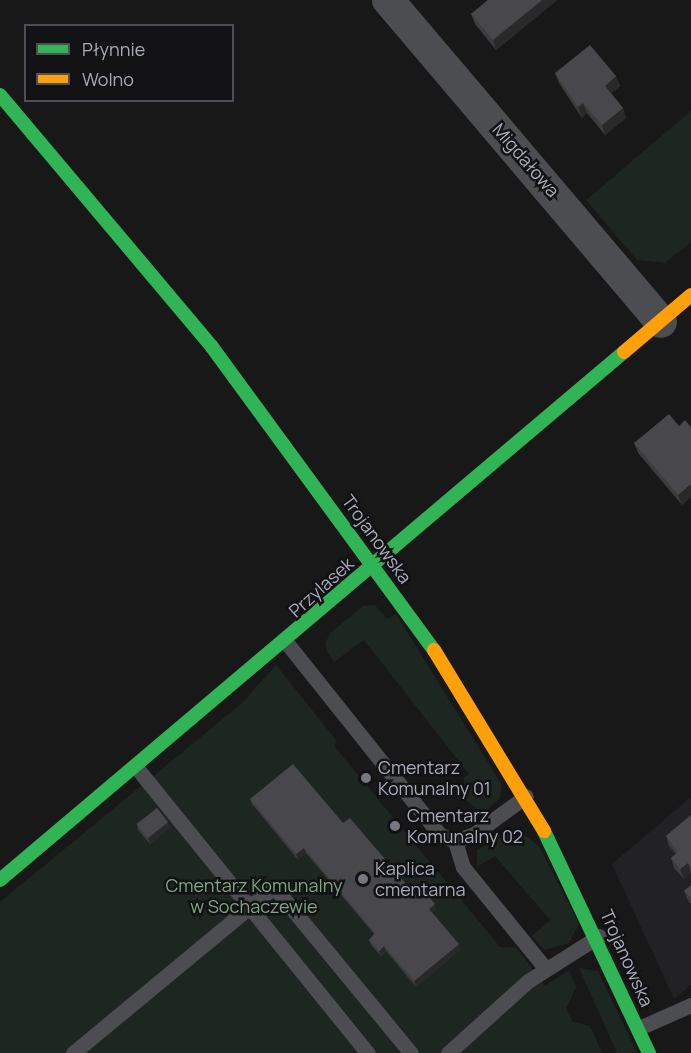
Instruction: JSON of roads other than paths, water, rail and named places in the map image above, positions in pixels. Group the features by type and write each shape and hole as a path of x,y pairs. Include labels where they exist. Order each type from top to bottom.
{"street":[{"name":"Migdałowa","path":"388,0 661,322"},
{"name":"Trojanowska","path":"0,95 212,347 374,564 454,677 526,796 599,936 649,1053"},
{"name":"Przylasek","path":"0,880 286,642 374,564 691,295"}],"lane":[{"path":"286,642 432,827 455,841 463,867 545,968"},
{"path":"136,767 368,1053"},
{"path":"455,841 526,796"},
{"path":"74,1053 274,887 411,1053"},
{"path":"448,1053 545,968 599,936"},
{"path":"639,1028 691,1005"}],"place":[{"name":"Cmentarz Komunalny 01","path":"366,778"},
{"name":"Cmentarz Komunalny 02","path":"395,826"},
{"name":"Kaplica cmentarna","path":"363,879"}],"park label":[{"name":"Cmentarz Komunalny w Sochaczewie","path":"254,896"}]}
